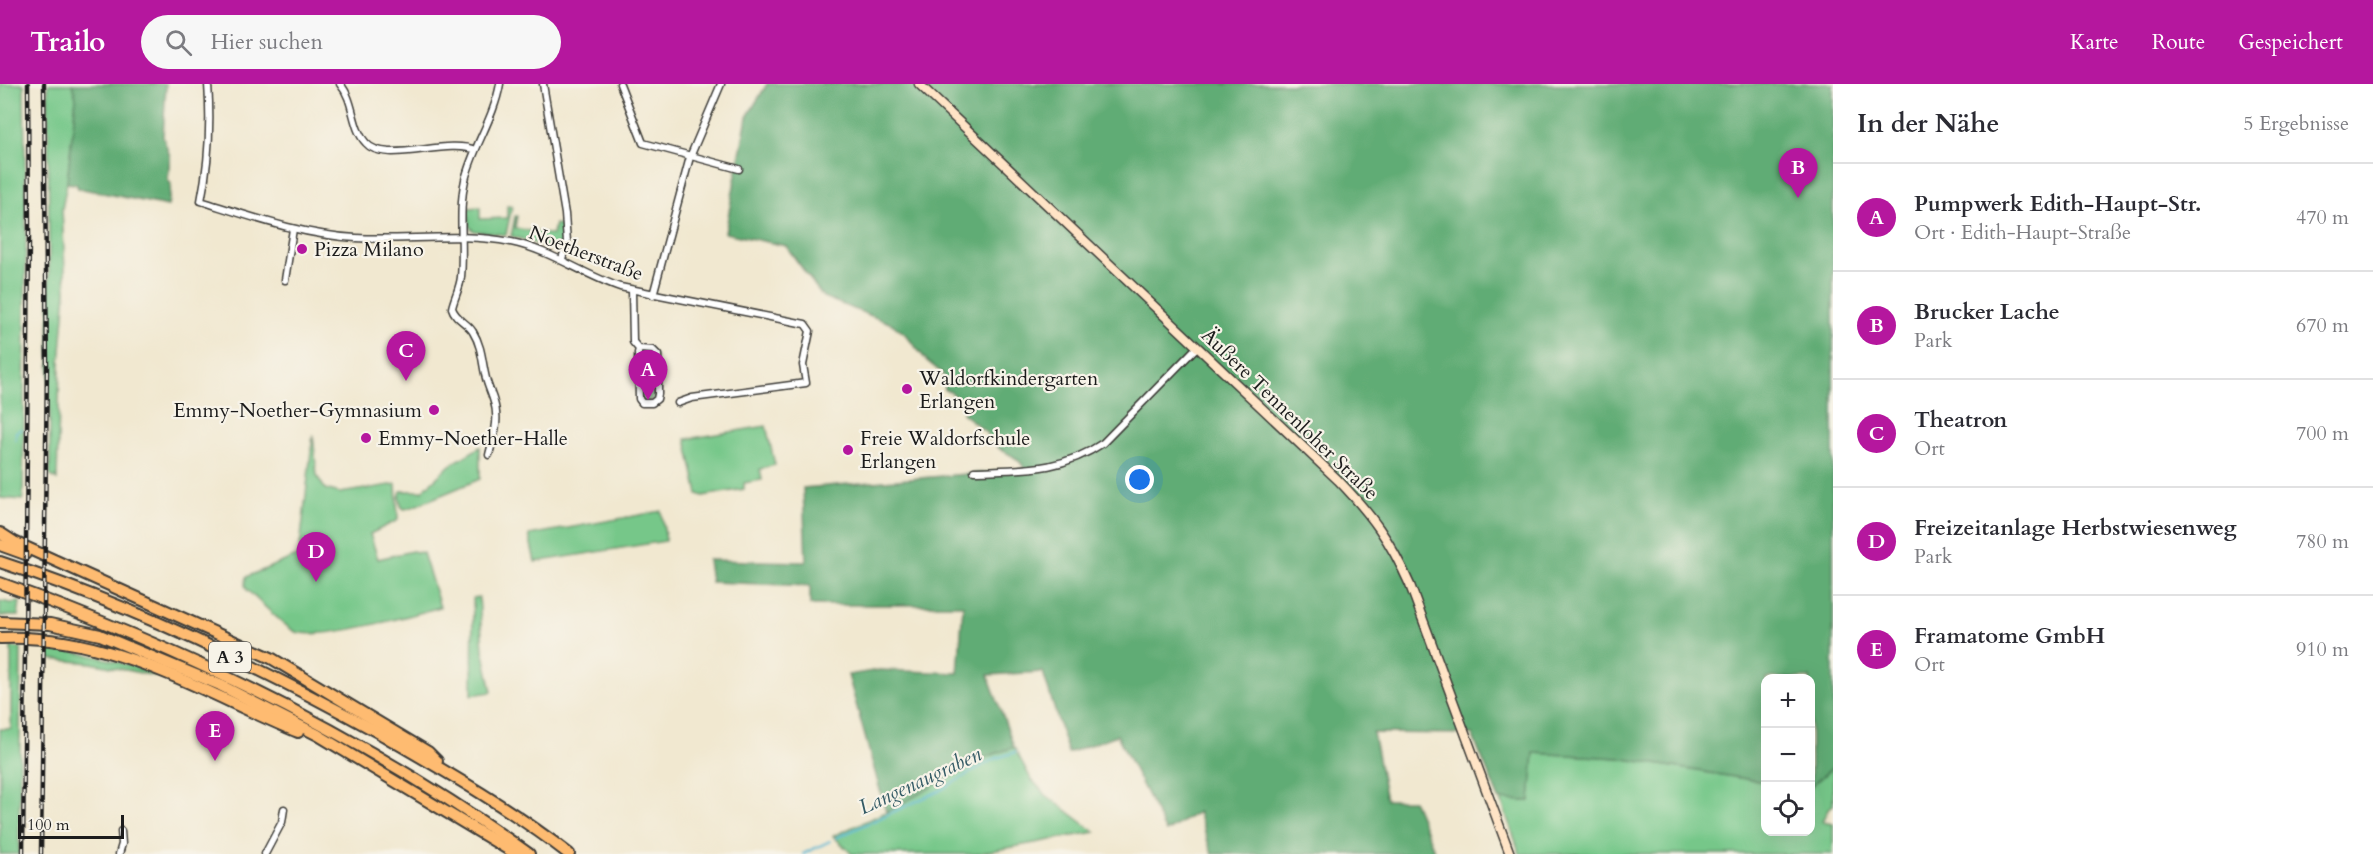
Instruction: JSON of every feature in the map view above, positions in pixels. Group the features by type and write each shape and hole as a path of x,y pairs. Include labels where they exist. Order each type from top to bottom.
{"highway":[{"path":"0,532 14,542 271,658 428,752 449,773"},
{"path":"0,545 86,574"},
{"name":"A 3","path":"0,562 103,601 311,695 449,773 568,854"},
{"name":"A 3","path":"0,583 136,634 311,719 388,761 529,854"},
{"path":"0,622 50,624 89,632 127,645 220,685 318,735 516,854"},
{"path":"0,638 28,638 75,643 132,658 364,762"}],"street":[{"name":"Noetherstraße","path":"208,84 210,137 201,201 293,229 356,238 462,237 511,242 562,259 606,282 632,290 805,324 810,331 803,365 806,383 692,398 678,403"},
{"path":"340,84 350,100 361,137 374,150 391,152 461,147 475,150"},
{"path":"489,455 496,421 496,408 486,381 484,364 475,336 468,325 452,311 461,281 464,190 475,150 495,104 500,84"},
{"path":"543,84 565,214 567,242 562,259"},
{"path":"620,84 643,143 739,169"},
{"path":"653,295 690,157 721,84"},
{"name":"Äußere Tennenloher Straße","path":"919,84 1338,480 1374,520 1385,535 1413,592 1510,854"},
{"path":"285,280 293,229"},
{"path":"632,290 633,342 639,349 653,350 658,355 658,394 657,399 652,403 642,403 639,399 639,349"},
{"path":"974,471 1051,467 1091,451 1103,443 1197,347"},
{"path":"265,854 282,822 285,809"},
{"path":"119,854 122,844 121,831"}],"green space":[{"path":"0,84 24,84 26,236 23,500 0,498"},
{"path":"48,84 72,84 76,98 62,209 66,291 60,363 57,480 50,475"},
{"path":"72,84 166,84 163,137 170,156 168,180 171,184 168,206 78,188 76,184 67,183 76,98"},
{"path":"767,84 1833,84 1833,767 1815,783 1815,674 1761,674 1761,781 1619,758 1534,753 1530,801 1501,800 1472,734 1373,733 1386,800 1413,800 1436,854 1212,854 1198,812 1166,832 1117,735 1068,753 1043,672 988,675 1014,747 986,757 886,812 848,675 879,670 958,673 963,605 810,605 810,586 711,582 708,560 806,562 803,488 1025,469 1017,459 999,448 992,439 987,439 987,433 962,413 966,410 951,392 945,390 943,374 927,361 905,334 892,324 823,297 786,246 725,233 747,117"},
{"path":"507,206 512,206 506,235 474,231 469,226 468,208 480,207 480,219 507,218"},
{"path":"515,216 517,216 515,228 552,235 555,224 561,225 561,247 556,250 511,236"},
{"path":"653,353 656,356 655,396 653,400 645,401 641,398 640,354"},
{"path":"766,426 775,465 760,469 762,480 744,483 744,489 703,496 698,494 686,439"},
{"path":"313,434 317,476 325,489 340,493 396,484 398,520 370,534 378,559 412,551 423,553 440,607 367,626 309,634 292,630 247,590 246,577 299,555"},
{"path":"480,447 480,479 410,508 404,509 401,506 399,497 401,491 422,491 450,465"},
{"path":"661,511 666,541 535,562 529,535"},
{"path":"479,597 483,649 492,692 472,695 473,598"},
{"path":"0,601 20,602 18,616 0,616"},
{"path":"11,647 21,648 19,854 0,854 0,729 11,729"},
{"path":"48,649 108,659 165,678 91,663 48,659"},
{"path":"1014,747 1031,779 1046,795 1095,832 975,854 852,854 833,836 886,812 986,757"},
{"path":"1533,753 1619,758 1761,781 1761,836 1815,836 1815,783 1833,767 1833,805 1822,821 1833,823 1833,854 1520,854 1501,800 1530,801"}],"waterway":[{"path":"16,440 16,432 22,429"},
{"name":"Langenaugraben","path":"836,838 939,791 994,759 1016,752"},
{"name":"Langenaugraben","path":"803,854 830,841"}],"railway":[{"path":"23,854 29,236 28,84"},
{"path":"41,854 47,367 44,84"}],"place":[{"name":"Brucker Lache","path":"1798,198"},
{"name":"Pizza Milano","path":"302,249"},
{"name":"Theatron","path":"406,381"},
{"name":"Waldorfkindergarten Erlangen","path":"907,389"},
{"name":"Pumpwerk Edith-Haupt-Str.","path":"648,400"},
{"name":"Emmy-Noether-Gymnasium","path":"434,410"},
{"name":"Emmy-Noether-Halle","path":"366,438"},
{"name":"Freie Waldorfschule Erlangen","path":"848,450"},
{"name":"Freizeitanlage Herbstwiesenweg","path":"316,582"},
{"name":"Framatome GmbH","path":"215,761"}]}
